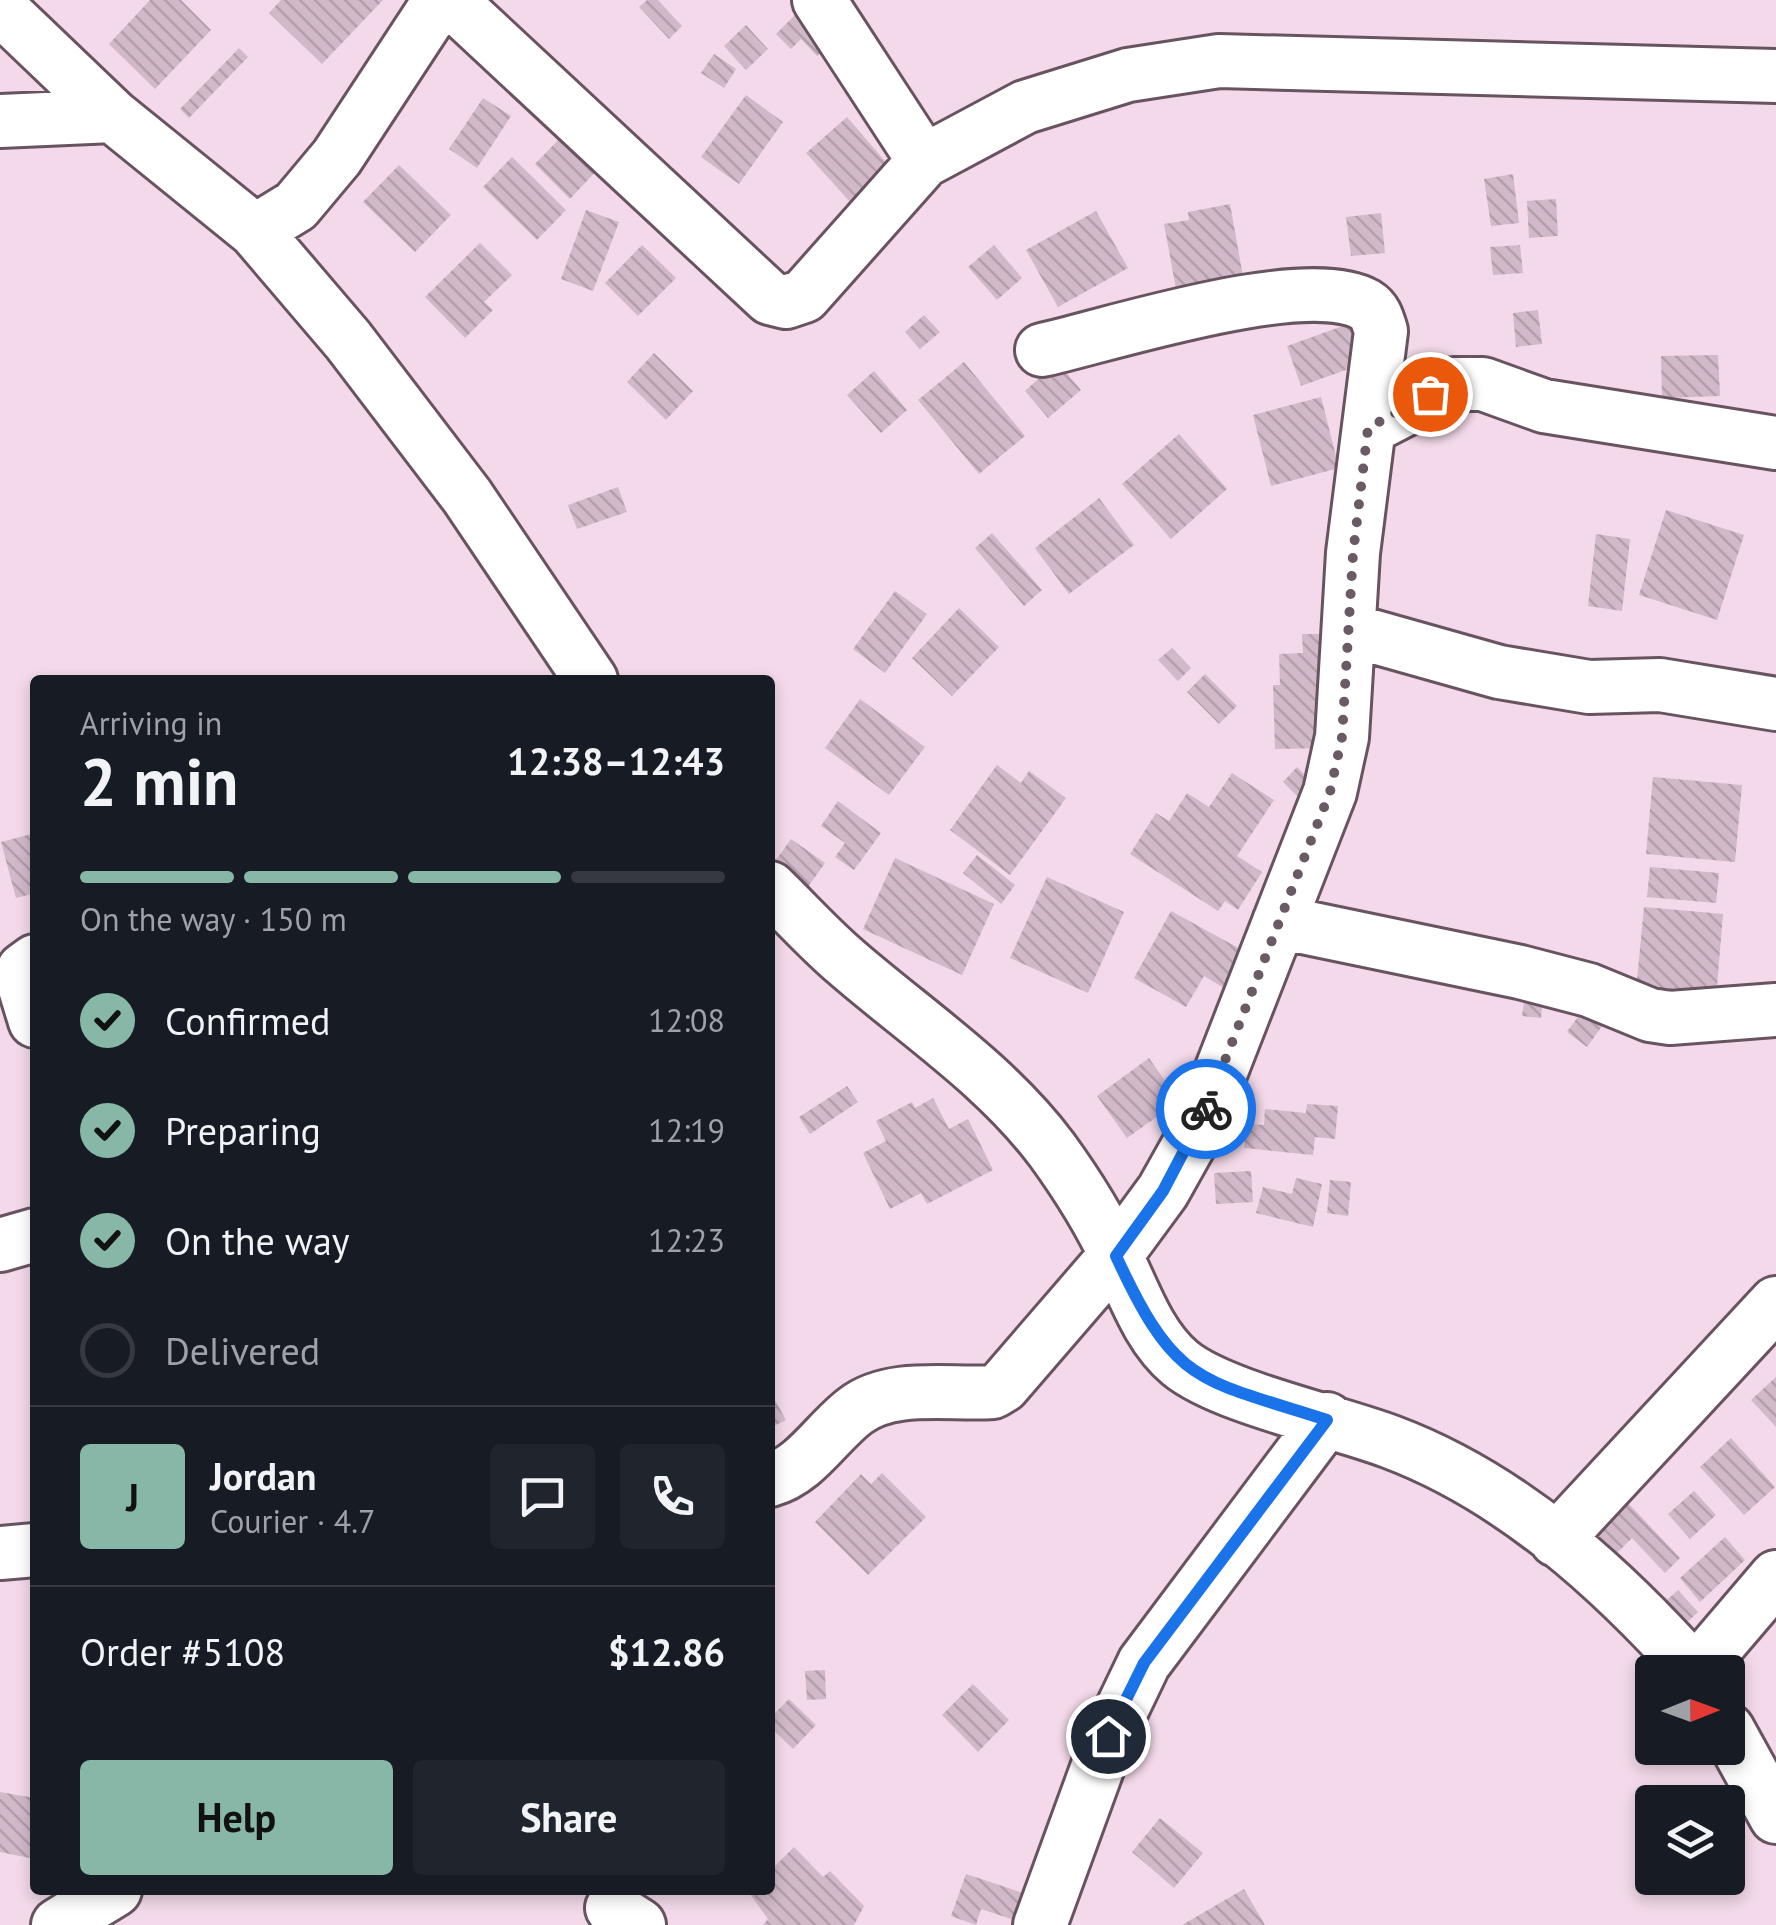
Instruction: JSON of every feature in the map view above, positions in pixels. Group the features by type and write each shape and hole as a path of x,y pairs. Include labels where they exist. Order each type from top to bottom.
{"street":[{"path":"256,231 296,206 337,157 440,0"},
{"path":"450,0 770,298 786,302 804,296 924,161 1025,107 1128,76 1218,62 1776,76"},
{"path":"818,0 924,161"},
{"path":"0,8 113,116 256,231 348,340 455,480 589,675"},
{"path":"0,121 113,116"},
{"path":"775,1478 794,1469 857,1409 903,1394 993,1392 1004,1386 1116,1256 1163,1191 1200,1125 1330,792 1342,737 1353,554 1381,332 1376,315 1367,306 1334,296 1277,295 1042,350"},
{"path":"1368,428 1454,384 1483,384 1544,406 1776,443"},
{"path":"1350,630 1499,672 1589,687 1660,685 1776,704"},
{"path":"775,893 844,960 962,1056 1051,1149 1116,1256 1147,1323 1178,1362 1210,1382 1327,1420 1459,1470 1556,1540 1630,1604 1679,1655"},
{"path":"1279,922 1520,972 1589,990 1660,1016 1776,1010"},
{"path":"20,959 30,1005"},
{"path":"0,1244 30,1237"},
{"path":"1556,1540 1776,1303"},
{"path":"1040,1925 1108,1736 1144,1663 1327,1420"},
{"path":"0,1553 30,1550"},
{"path":"1709,1655 1776,1577"},
{"path":"1745,1761 1776,1817"},
{"path":"58,1925 107,1895"}],"building":[{"path":"150,0 181,0 211,30 155,89 109,44"},
{"path":"281,0 383,0 322,64 269,13"},
{"path":"647,0 658,0 682,26 669,39 639,7"},
{"path":"796,14 827,47 817,56 801,39 791,49 776,34"},
{"path":"746,25 768,49 746,70 724,46"},
{"path":"239,48 248,57 189,118 180,109"},
{"path":"714,54 736,69 724,88 701,73"},
{"path":"746,95 783,122 739,184 701,157"},
{"path":"483,98 511,116 477,168 449,149"},
{"path":"847,117 890,167 850,202 806,153"},
{"path":"564,134 599,168 570,199 535,164"},
{"path":"512,157 566,210 537,240 483,187"},
{"path":"399,165 451,215 415,252 363,202"},
{"path":"1513,174 1519,223 1491,226 1484,179"},
{"path":"1556,199 1558,236 1529,238 1527,201"},
{"path":"1230,204 1244,282 1177,294 1164,224 1189,220 1188,212"},
{"path":"586,210 619,222 593,291 561,279"},
{"path":"1096,211 1128,268 1058,307 1026,250"},
{"path":"1381,213 1385,253 1351,256 1346,217"},
{"path":"480,243 512,275 484,302 493,310 465,338 425,297"},
{"path":"642,245 676,278 638,316 605,283"},
{"path":"994,245 1022,278 997,300 968,267"},
{"path":"1520,245 1523,273 1493,275 1490,247"},
{"path":"1538,310 1542,344 1516,347 1513,313"},
{"path":"924,315 940,332 920,349 905,332"},
{"path":"1354,322 1368,362 1301,386 1287,346"},
{"path":"654,353 693,391 666,420 627,382"},
{"path":"1718,355 1720,396 1662,398 1661,356"},
{"path":"964,362 1025,436 979,474 918,400"},
{"path":"1057,362 1081,390 1048,418 1025,391"},
{"path":"874,371 907,410 881,433 847,395"},
{"path":"1321,397 1339,468 1271,486 1253,415"},
{"path":"1179,434 1227,489 1171,539 1122,484"},
{"path":"618,487 627,512 577,529 568,505"},
{"path":"1099,498 1134,545 1069,594 1035,548"},
{"path":"1666,510 1744,535 1717,620 1639,595"},
{"path":"992,533 1042,590 1024,606 975,548"},
{"path":"1596,534 1630,539 1622,611 1588,606"},
{"path":"895,591 927,614 885,673 853,649"},
{"path":"959,608 999,647 952,696 912,658"},
{"path":"1302,634 1326,634 1330,748 1275,749 1273,685 1280,685 1279,654 1303,653"},
{"path":"1172,648 1191,668 1178,681 1158,660"},
{"path":"1205,674 1237,706 1219,724 1187,692"},
{"path":"860,699 925,747 889,795 825,748"},
{"path":"997,765 1021,783 1029,771 1066,798 1010,875 950,830"},
{"path":"1297,767 1314,784 1300,799 1283,782"},
{"path":"1232,773 1274,800 1237,856 1262,872 1238,910 1225,901 1218,911 1130,854 1156,813 1169,821 1187,793 1209,807"},
{"path":"1653,777 1742,785 1735,862 1646,854"},
{"path":"838,801 881,833 854,870 835,857 845,843 821,826"},
{"path":"30,834 30,894 16,898 1,842"},
{"path":"791,839 825,863 805,891 775,870 775,861"},
{"path":"977,855 1015,885 1001,904 963,873"},
{"path":"895,858 994,904 962,975 863,929"},
{"path":"1650,867 1719,873 1716,903 1647,897"},
{"path":"1047,877 1124,912 1088,993 1010,958"},
{"path":"1644,907 1723,914 1716,998 1636,990"},
{"path":"1171,911 1244,951 1224,988 1204,976 1186,1007 1134,978"},
{"path":"1525,996 1543,998 1541,1018 1522,1016"},
{"path":"1585,1007 1605,1022 1587,1047 1567,1032"},
{"path":"1149,1058 1179,1101 1127,1138 1097,1096"},
{"path":"847,1086 858,1102 810,1134 799,1117"},
{"path":"933,1098 949,1129 968,1119 993,1170 927,1204 921,1193 890,1209 863,1153 886,1141 876,1121 912,1102 915,1108"},
{"path":"1307,1104 1338,1106 1335,1139 1315,1137 1313,1155 1244,1148 1247,1124 1264,1125 1265,1109 1306,1113"},
{"path":"1251,1171 1253,1202 1216,1204 1214,1173"},
{"path":"1296,1178 1322,1184 1313,1227 1256,1213 1263,1187 1292,1194"},
{"path":"1330,1180 1351,1182 1348,1216 1327,1213"},
{"path":"1776,1377 1776,1427 1751,1400"},
{"path":"775,1400 786,1420 775,1426"},
{"path":"1731,1438 1775,1487 1744,1515 1700,1467"},
{"path":"882,1473 926,1517 868,1575 815,1522 861,1474 871,1484"},
{"path":"1694,1491 1716,1515 1690,1539 1668,1514"},
{"path":"1628,1503 1680,1558 1665,1573 1632,1538 1609,1561 1590,1540"},
{"path":"1725,1537 1745,1560 1700,1602 1680,1578"},
{"path":"1678,1590 1698,1612 1677,1632 1657,1609"},
{"path":"825,1670 826,1699 807,1700 805,1671"},
{"path":"973,1684 1009,1720 978,1752 942,1715"},
{"path":"789,1699 816,1725 793,1749 775,1732 775,1713"},
{"path":"0,1792 30,1797 30,1858 0,1852"},
{"path":"1160,1818 1203,1853 1174,1888 1132,1852"},
{"path":"794,1847 823,1877 830,1871 864,1906 854,1925 763,1925 768,1919 751,1895 775,1895 775,1866"},
{"path":"966,1874 1029,1895 1020,1922 981,1909 976,1925 951,1916"},
{"path":"1244,1889 1265,1925 1182,1925"}],"way so far":[{"path":"1206,1109 1330,792 1342,737 1353,554 1368,428 1430,394"}],"route":[{"path":"1108,1736 1144,1663 1327,1420 1210,1382 1178,1362 1147,1323 1116,1256 1163,1191 1206,1109"}]}
